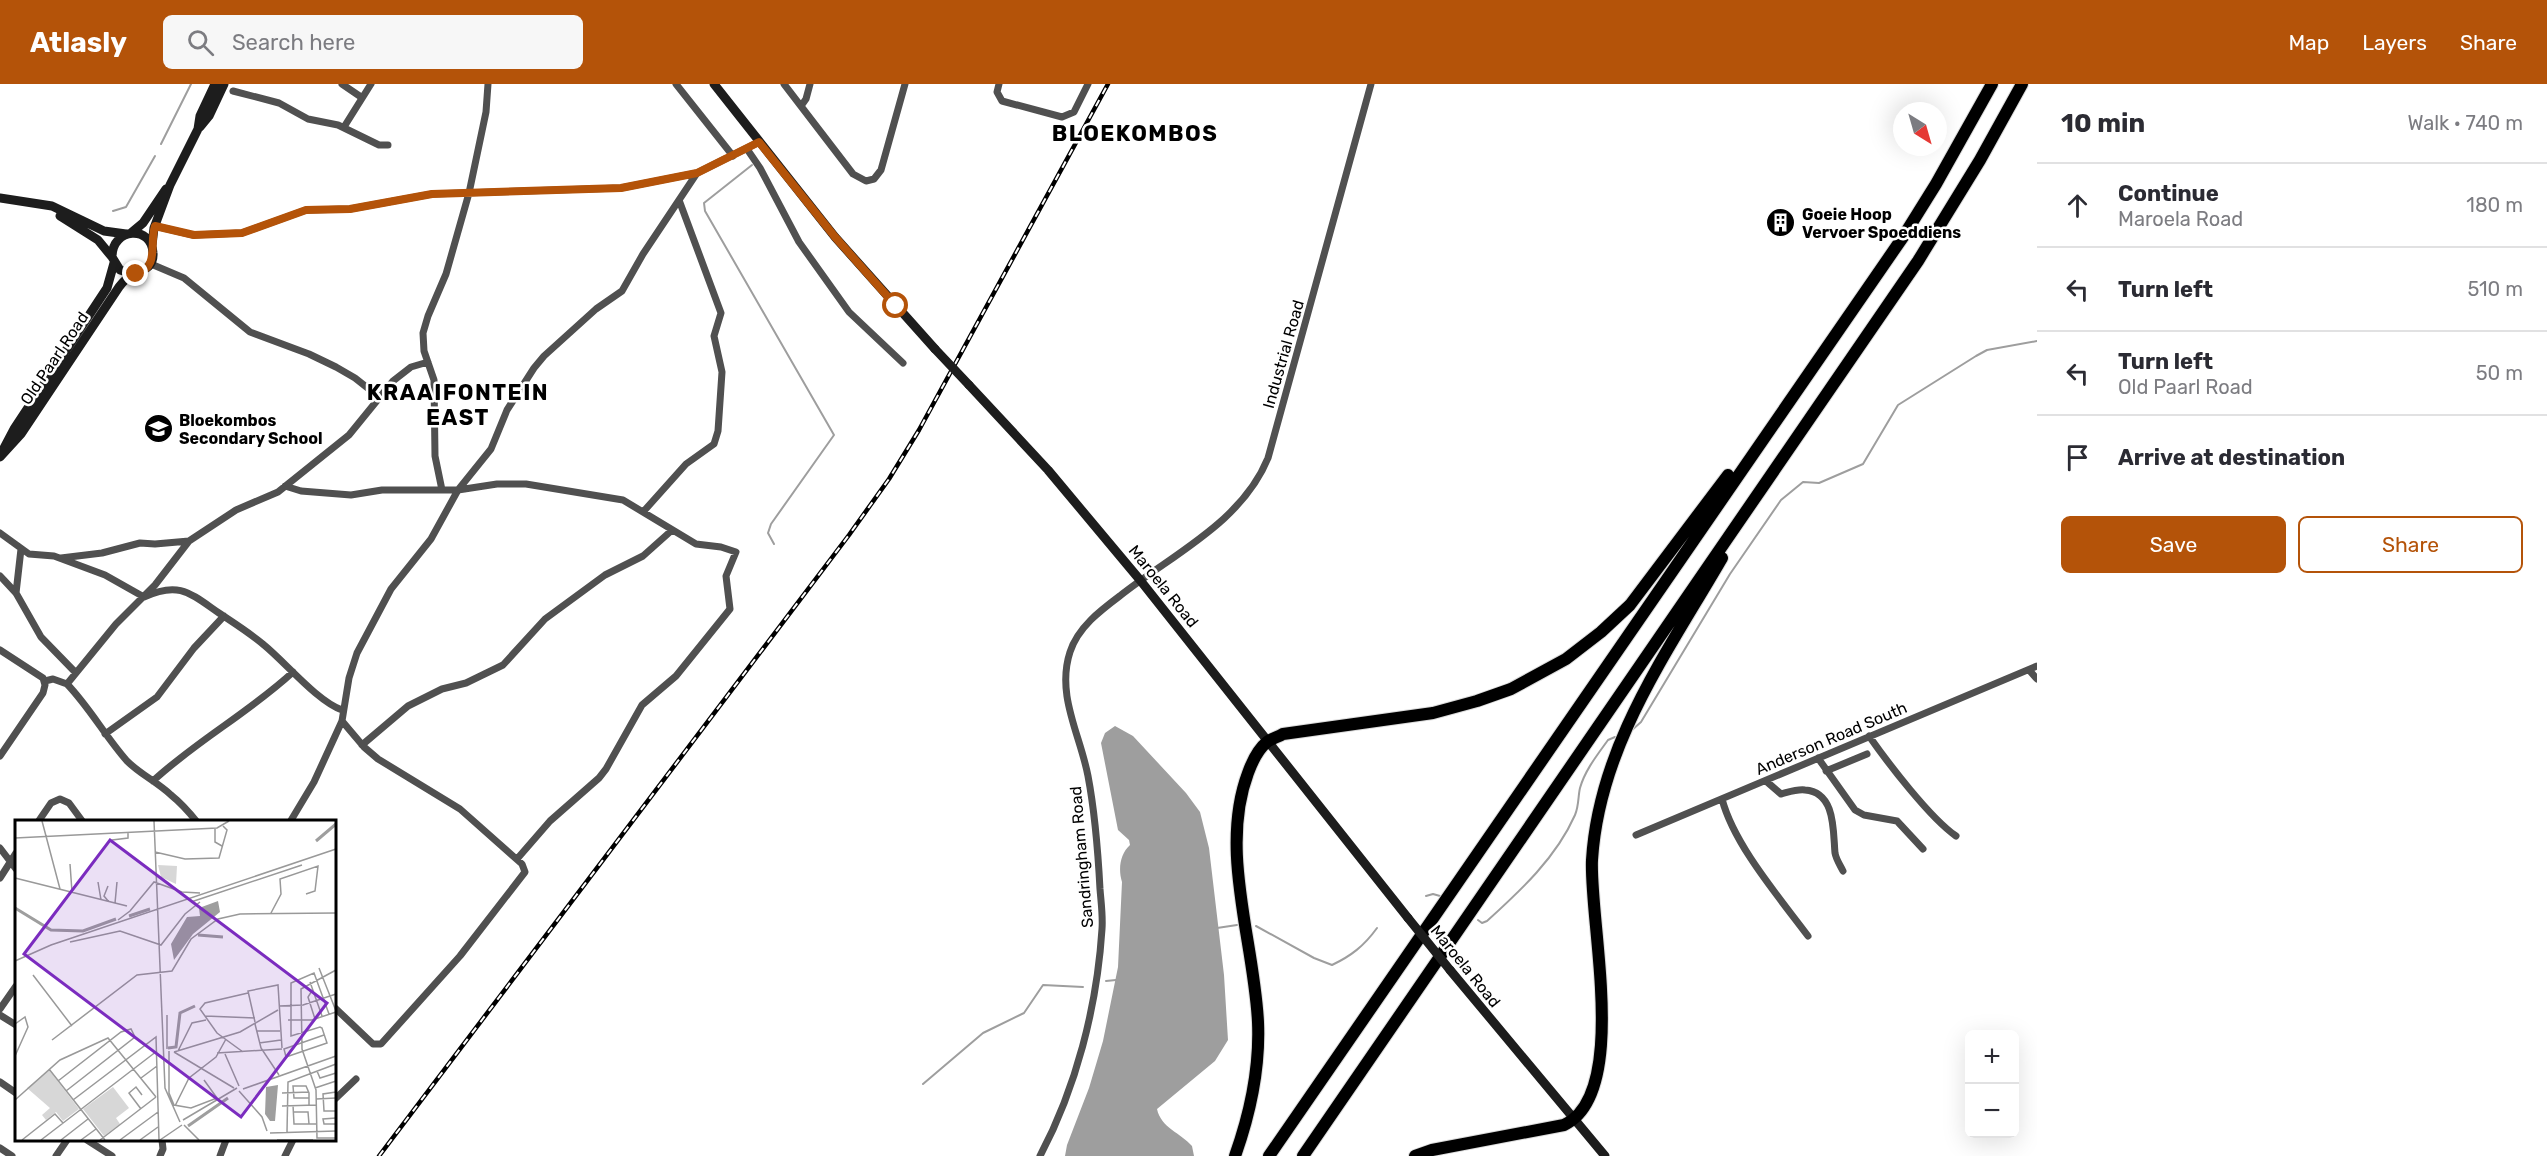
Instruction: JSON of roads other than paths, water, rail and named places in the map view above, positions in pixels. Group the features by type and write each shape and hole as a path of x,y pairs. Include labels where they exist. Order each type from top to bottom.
{"highway":[{"path":"1269,1156 1914,219 1992,84"},
{"path":"1303,1156 1918,261 1980,160 2022,84"},
{"path":"1234,1156 1255,1081 1258,1023 1237,861 1236,832 1244,783 1256,754 1267,742 1294,732 1433,713 1477,701 1511,689 1566,659 1601,632 1630,605 1816,360"},
{"path":"1415,1156 1432,1150 1564,1125 1575,1120 1586,1106 1592,1091 1602,1045 1592,862 1596,826 1608,774 1622,734 1640,699 1774,469"}],"street":[{"path":"342,84 361,97"},
{"path":"344,127 371,84"},
{"path":"442,490 435,456 434,380 424,351 423,333 446,274 469,193 486,112 488,84"},
{"path":"675,84 733,156"},
{"name":"Maroela Road","path":"714,84 841,244 1048,470 1140,580 1408,918 1605,1156"},
{"path":"784,84 856,177 870,180 877,177 882,170 905,84"},
{"path":"801,106 806,99 810,84"},
{"path":"999,84 997,93 999,98 1062,117 1070,116 1076,110 1088,84"},
{"name":"Industrial Road","path":"1140,580 1198,539 1238,506 1265,465 1342,195 1371,84"},
{"path":"220,86 234,88 263,98 308,119 344,127 379,145 388,145"},
{"name":"Old Paarl Road","path":"0,457 21,434 114,293 133,274 145,271 151,264 155,226 170,185 198,129 200,116 220,86"},
{"path":"155,226 194,235 242,233 306,210 350,209 414,196 607,190 697,173 759,142"},
{"path":"747,149 760,168 799,242 849,312 903,363"},
{"path":"291,820 314,782 342,721 349,678 357,653 391,589 442,522 458,490 490,449 507,410 534,368 543,356 596,309 622,291 643,254 697,173"},
{"name":"Old Paarl Road","path":"0,457 14,429 106,288 114,245 143,223 170,185"},
{"path":"0,198 61,209 104,231 143,236 152,245"},
{"path":"643,512 687,464 714,444 718,431 722,372 714,336 721,314 679,200"},
{"path":"38,204 92,235 122,272 133,274"},
{"path":"151,264 184,278 250,332 309,354 355,378 379,397"},
{"path":"67,684 116,624 144,597 189,541 236,510 265,499 285,486 349,435 379,397 403,373 411,367 428,362"},
{"path":"285,486 301,491 351,495 382,490 458,490 497,484 526,484 614,498 643,512 696,544 721,547 736,552 726,576 730,609 676,676 642,705 606,769 585,792 550,821 517,859"},
{"path":"362,745 408,706 442,689 466,683 503,665 545,620 605,575 643,556 671,531"},
{"path":"0,533 28,554 54,555 105,575 144,597 164,590 186,591 264,645 336,708 342,710"},
{"path":"61,558 102,553 140,543 189,541"},
{"path":"16,593 21,549"},
{"path":"0,576 16,593 41,637 76,673"},
{"name":"Sandringham Road","path":"1040,1156 1062,1107 1080,1054 1090,1009 1102,927 1093,809 1088,774 1069,711 1066,673 1070,652 1088,622 1140,580"},
{"path":"105,734 157,697 194,648 224,616"},
{"path":"0,650 45,681"},
{"name":"Anderson Road South","path":"1636,835 2037,666"},
{"path":"2029,670 2037,679"},
{"path":"153,781 293,672"},
{"path":"45,681 53,679 67,684 88,707 105,734 137,771 171,795 195,820"},
{"path":"0,756 43,693 45,681"},
{"path":"336,1009 374,1044 381,1044 460,956 522,878 524,867 460,809 395,770 362,745 342,721"},
{"path":"1869,736 1905,782 1956,836"},
{"path":"1826,771 1867,754"},
{"path":"1818,758 1855,810 1864,815 1897,821 1923,849"},
{"path":"1766,781 1781,794 1806,790 1821,797 1831,813 1835,828 1836,856 1843,871"},
{"path":"39,820 51,802 60,799 67,801 81,820"},
{"path":"1722,799 1732,828 1808,936"},
{"path":"0,848 15,868"},
{"path":"0,878 15,856"},
{"path":"0,1009 15,987"},
{"path":"0,1014 15,1025"},
{"path":"336,1098 356,1079"},
{"path":"0,1082 15,1092"},
{"path":"56,1156 67,1141"},
{"path":"89,1141 112,1156"},
{"path":"160,1156 164,1149 162,1141"},
{"path":"220,1156 226,1141"},
{"path":"285,1156 292,1141"},
{"path":"0,1148 12,1156"}],"waterway":[{"path":"161,144 191,84"},
{"path":"113,211 126,207 155,156"},
{"path":"752,165 704,203 705,211 834,435 771,524 768,533 774,544"},
{"path":"1632,730 1641,722 1730,574 1781,500 1803,482 1819,483 1863,464 1898,405 1976,356 1987,350 2037,341"},
{"path":"1478,920 1482,923 1487,921 1525,885 1548,859 1575,815 1580,788 1588,769 1608,740 1615,737"},
{"path":"1426,896 1433,894 1440,896"},
{"path":"1217,928 1237,925"},
{"path":"1256,926 1314,958 1332,965 1357,950 1377,928"},
{"path":"1106,981 1116,980"},
{"path":"923,1084 983,1033 1024,1013 1043,985 1083,987"}],"railway":[{"path":"379,1156 889,479 919,430 1108,84"}],"place":[{"name":"Goeie Hoop Vervoer Spoeddiens","path":"1781,223"},
{"name":"Bloekombos Secondary School","path":"158,429"}],"district":[{"name":"BLOEKOMBOS","path":"1135,133"},
{"name":"KRAAIFONTEIN EAST","path":"458,404"}]}
